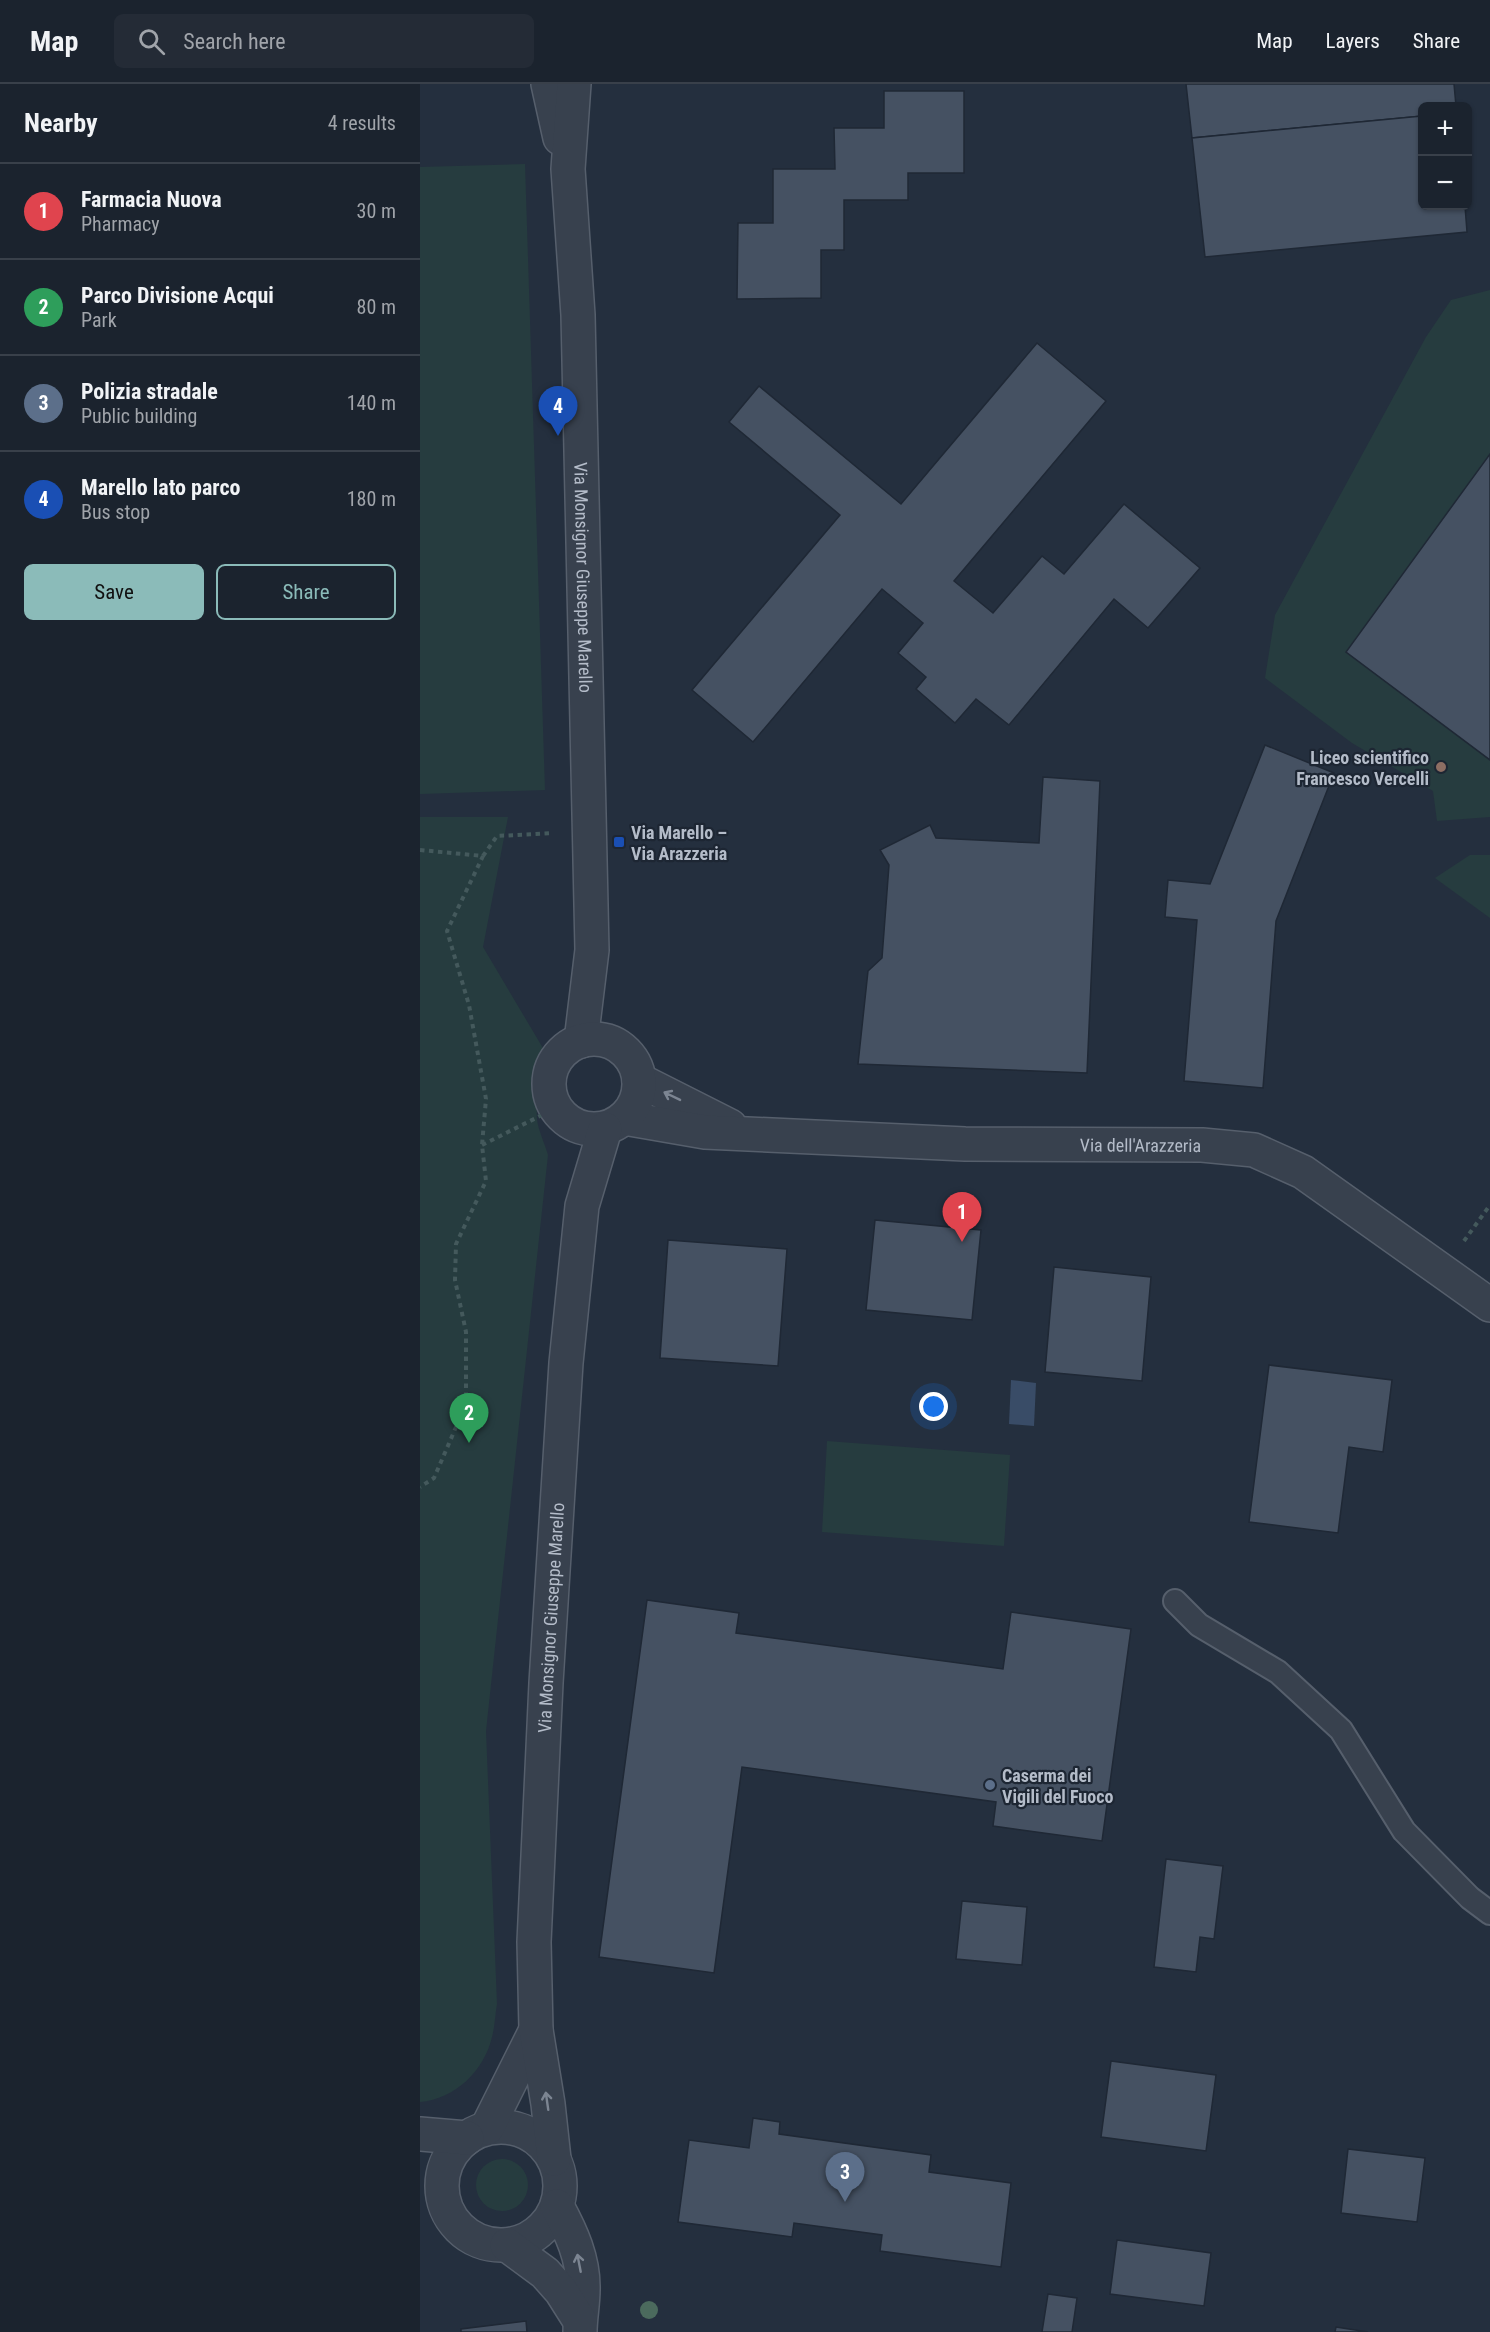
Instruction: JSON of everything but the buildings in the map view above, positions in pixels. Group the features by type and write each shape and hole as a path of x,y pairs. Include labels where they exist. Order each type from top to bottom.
{"street":[{"name":"Via Monsignor Giuseppe Marello","path":"548,84 568,170"},
{"name":"Via Monsignor Giuseppe Marello","path":"574,84 568,170 578,315 592,950 581,1041 564,1050 553,1064 549,1091 564,1116 582,1206"},
{"name":"Via Monsignor Giuseppe Marello","path":"592,950 614,1044"},
{"path":"581,1041 603,1040 614,1044 627,1053 635,1066 639,1080"},
{"name":"Via Monsignor Giuseppe Marello","path":"554,2159 536,2030 534,1942 546,1683 566,1363 582,1206 615,1123 633,1108 638,1094 639,1080"},
{"name":"Via dell'Arazzeria","path":"639,1080 742,1133"},
{"path":"564,1116 582,1128 615,1123"},
{"name":"Via dell'Arazzeria","path":"615,1123 705,1132 965,1144 1202,1145 1254,1150 1303,1172 1490,1305"},
{"name":"Via Monsignor Giuseppe Marello","path":"477,2133 536,2030"},
{"path":"420,2134 477,2133 502,2127 518,2129 539,2141 554,2159 559,2174 560,2190 557,2206 549,2221 538,2233 523,2241 507,2246 490,2245 474,2239 460,2230 432,2195 441,2183 445,2166 454,2150 477,2133"},
{"path":"557,2206 572,2235 580,2261 583,2288 580,2326"},
{"path":"507,2246 545,2273 561,2291 580,2326"}],"lane":[{"path":"1175,1601 1199,1625 1278,1672 1341,1730 1404,1831 1470,1898 1490,1913"}],"path":[{"path":"420,1487 434,1478 466,1404 466,1332 455,1280 456,1244 486,1181 482,1145 486,1099 469,1005 447,931 483,856 497,836 590,831"},
{"path":"420,850 483,856"},
{"path":"482,1145 564,1116"},
{"path":"1442,1271 1490,1205"}],"green space":[{"path":"525,164 545,790 420,794 420,167"},
{"path":"1490,290 1490,817 1437,821 1433,791 1352,743 1265,678 1275,615 1426,337 1451,300"},
{"path":"420,817 508,817 483,947 553,1065 543,1084 537,1105 538,1123 548,1155 486,1731 497,2004 492,2037 475,2072 456,2089 445,2095 420,2102"},
{"path":"1470,855 1490,855 1490,918 1435,878"},
{"path":"827,1441 1010,1455 1004,1546 822,1532"},
{"path":"497,2159 507,2159 521,2166 528,2185 521,2204 507,2211 497,2211 487,2207 480,2200 476,2190 476,2180 480,2170 487,2163"}],"water":[{"path":"1011,1380 1036,1383 1034,1426 1009,1424"}],"place":[{"name":"Marello lato parco","path":"558,436"},
{"name":"Liceo scientifico Francesco Vercelli","path":"1441,767"},
{"name":"Via Marello – Via Arazzeria","path":"619,842"},
{"name":"Farmacia Nuova","path":"962,1242"},
{"name":"Parco Divisione Acqui","path":"469,1443"},
{"name":"Caserma dei Vigili del Fuoco","path":"990,1785"},
{"name":"Polizia stradale","path":"845,2202"}]}
